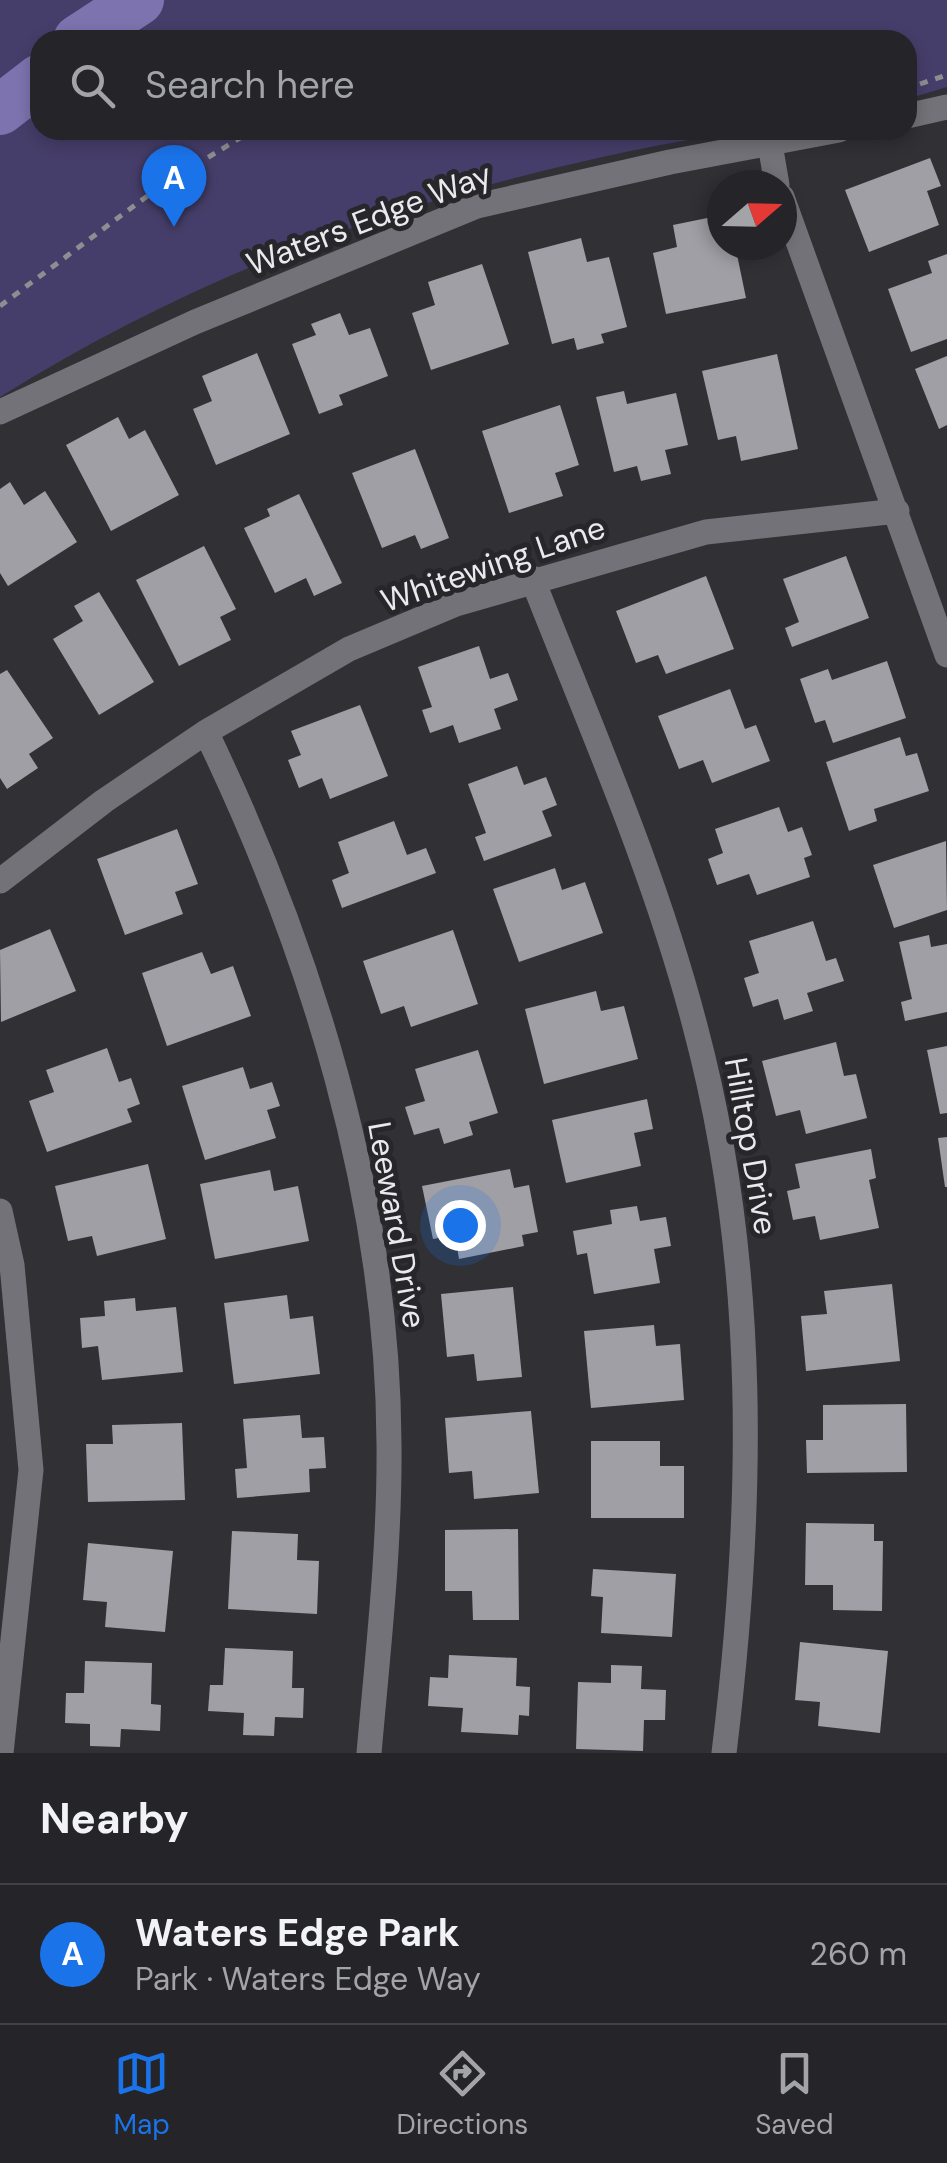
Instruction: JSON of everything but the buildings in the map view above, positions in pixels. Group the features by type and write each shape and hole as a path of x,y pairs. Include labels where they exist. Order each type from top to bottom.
{"street":[{"path":"917,114 947,107"},
{"name":"Waters Edge Way","path":"0,412 195,322 477,206 670,162 790,140"},
{"path":"770,144 775,170"},
{"path":"797,238 947,655"},
{"name":"Whitewing Lane","path":"0,881 104,801 206,732 349,649 456,604 532,578 706,532 896,511"},
{"name":"Hilltop Drive","path":"532,578 648,875 695,1026 728,1175 748,1398 747,1510 724,1753"},
{"name":"Leeward Drive","path":"206,732 240,804 292,940 358,1159 379,1277 389,1444 369,1753"},
{"path":"0,1210 12,1265 31,1470 1,1753"}],"path":[{"path":"917,84 947,75"},
{"path":"0,306 158,188 237,140"}],"shaded area":[{"path":"0,0 947,0 947,87 917,96 917,30 30,30 30,140 690,140 549,169 359,225 177,300 0,397"}],"waterway":[{"path":"93,30 139,0"},
{"path":"0,110 30,87"}],"place":[{"name":"Waters Edge Park","path":"174,227"}]}
